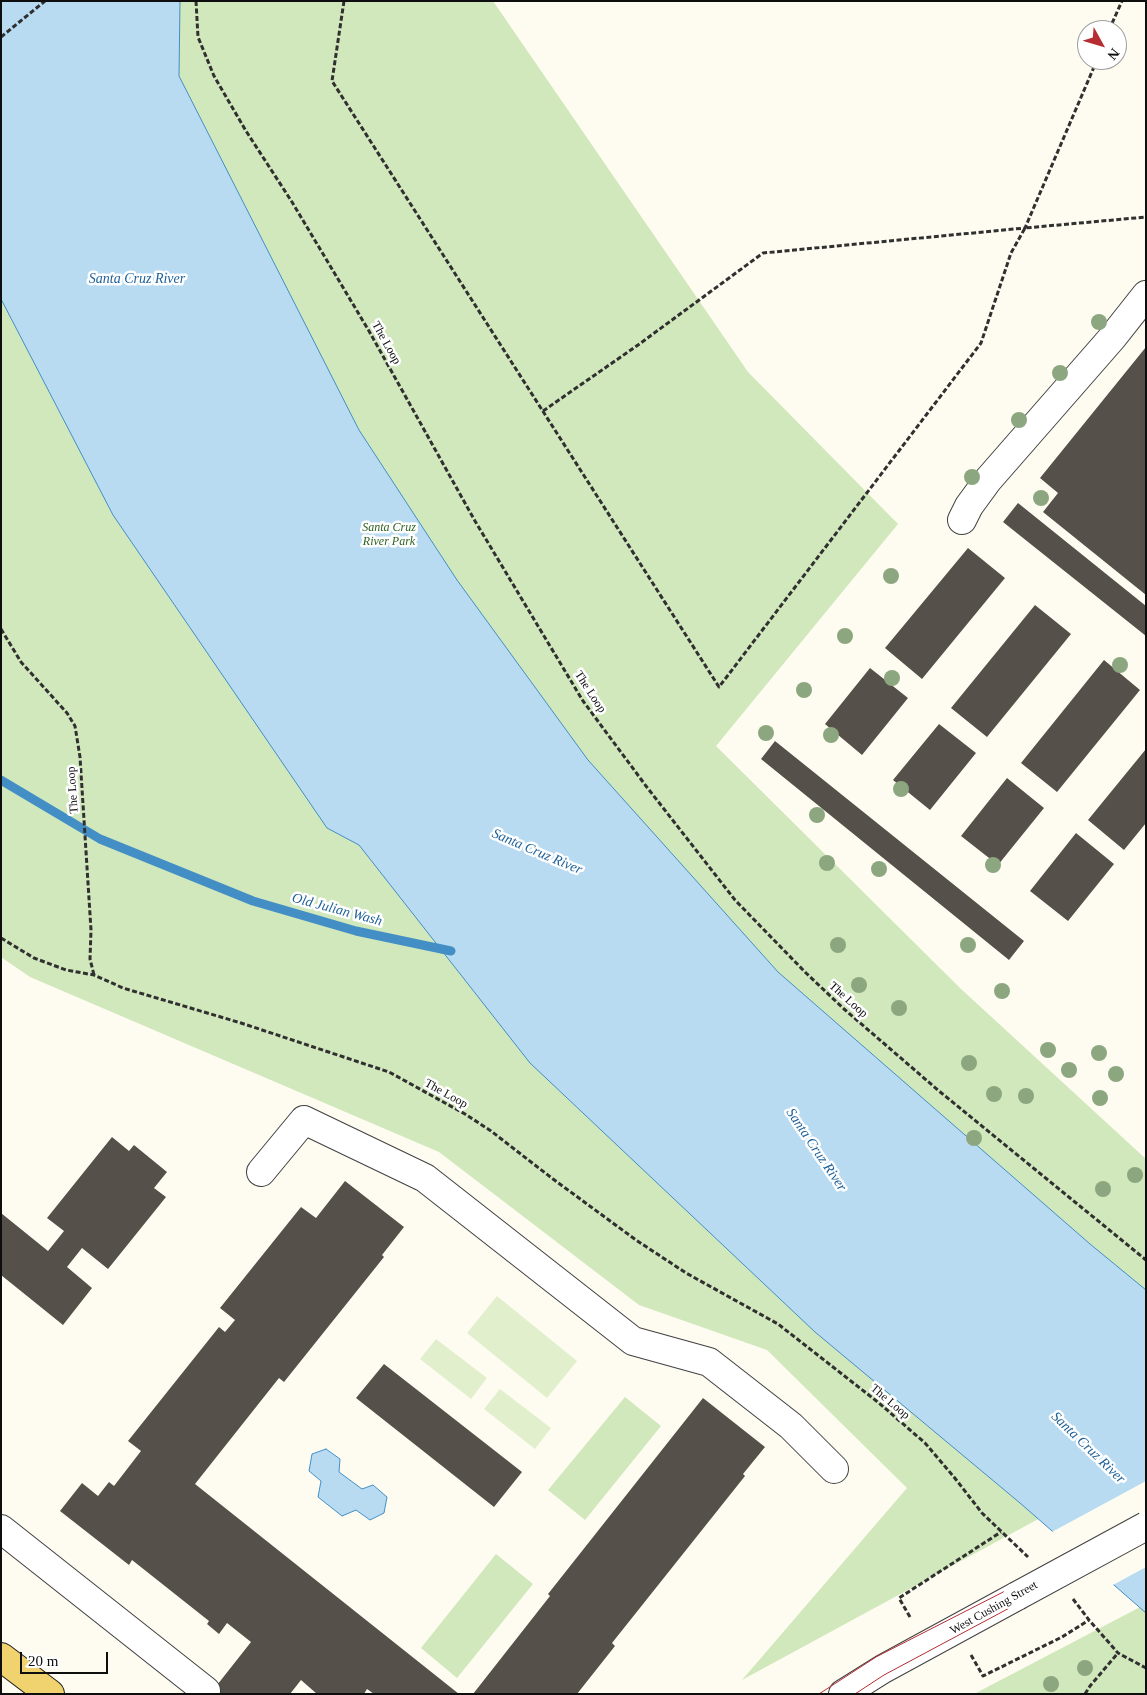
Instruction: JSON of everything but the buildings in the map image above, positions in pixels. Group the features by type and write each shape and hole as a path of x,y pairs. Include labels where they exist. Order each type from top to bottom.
{"main road":[{"path":"1,1657 50,1694"}],"street":[{"path":"962,520 969,506 988,480 1112,338 1146,295"},
{"path":"261,1172 304,1120 426,1178 633,1341 710,1362 791,1426 834,1468"},
{"name":"West Cushing Street","path":"843,1694 884,1669 1146,1526"},
{"path":"1,1529 206,1690"}],"path":[{"path":"1,37 46,1"},
{"name":"The Loop","path":"196,1 198,37 214,76 364,322 475,521 578,693 646,786 735,900 831,997 939,1092 1146,1260"},
{"path":"344,1 332,81 719,687 981,342 1011,253 1025,228 1092,70"},
{"path":"1113,20 1122,1"},
{"path":"543,410 638,345 763,253 1146,217"},
{"name":"The Loop","path":"1,629 21,662 51,694 75,726 80,757 91,930 90,959 94,975"},
{"name":"The Loop","path":"1,938 34,958 66,970 94,975 123,988 241,1023 389,1072 464,1114 491,1131 636,1240 686,1273 778,1324 879,1403 925,1443 982,1513 1033,1561"},
{"path":"910,1617 899,1598 1001,1532"},
{"path":"1072,1598 1118,1653 1146,1668"},
{"path":"971,1655 983,1676 1062,1637 1089,1620"},
{"path":"1085,1694 1118,1653"}],"green space":[{"name":"Santa Cruz River Park","path":"101,1 493,1 748,372 898,524 716,746 960,988 1146,1159 1146,1473 1053,1511 742,1680 907,1488 767,1350 639,1305 439,1152 30,977 1,957 1,79"},
{"path":"497,1296 577,1361 547,1398 467,1333"},
{"path":"436,1339 487,1378 471,1399 420,1359"},
{"path":"500,1389 551,1428 535,1449 484,1409"},
{"path":"625,1397 661,1426 585,1520 548,1490"},
{"path":"496,1554 533,1584 457,1678 421,1648"},
{"path":"1146,1604 1146,1694 974,1694"}],"water":[{"name":"Santa Cruz River","path":"1,1 180,1 179,76 359,430 457,580 588,760 778,972 1090,1244 1146,1290 1146,1613 1020,1503 815,1332 530,1063 359,845 327,828 113,515 1,299"},
{"path":"326,1449 340,1459 339,1472 362,1489 373,1485 387,1497 384,1513 370,1520 356,1510 342,1516 318,1497 321,1481 309,1471 312,1454"}],"pier":[{"path":"1146,1481 1146,1567 1111,1586 1050,1533"}],"waterway":[{"name":"Old Julian Wash","path":"1,780 100,839 253,901 356,931 451,951"}],"tram line":[{"path":"819,1694 876,1657 1146,1516"},
{"path":"855,1694 884,1675 1146,1535"}]}
